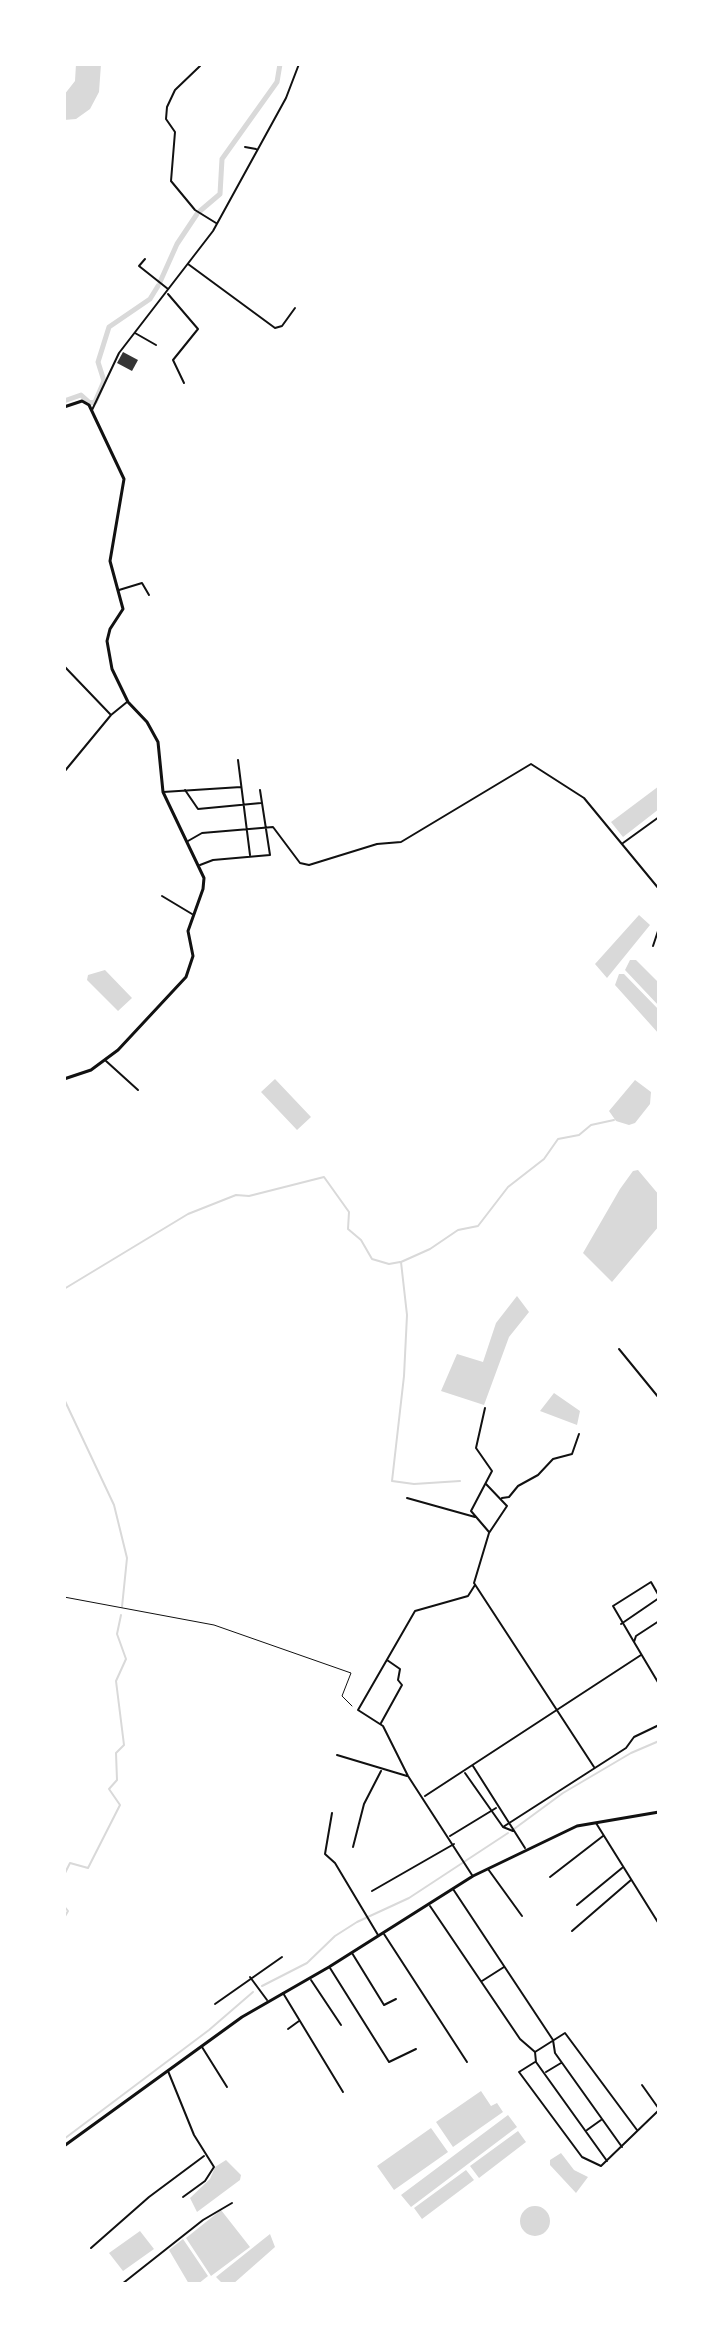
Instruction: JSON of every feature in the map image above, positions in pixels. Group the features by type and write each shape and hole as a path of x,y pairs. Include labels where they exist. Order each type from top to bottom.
{"street":[{"path":"92,410 119,353 217,224 286,98 299,64"},
{"path":"200,66 175,90 167,107 166,119 175,132 171,181 195,210 217,224"},
{"path":"245,147 257,149"},
{"path":"145,259 139,266 168,291 198,329 173,360 184,383"},
{"path":"187,263 275,328 282,326 295,308"},
{"path":"134,332 156,345"},
{"path":"64,407 85,401 124,479 110,561 123,609 107,641 112,669 128,702 147,722 158,742 163,792 199,865 203,889 188,931 193,956 186,977 147,1022 105,1061 79,1076 64,1079"},
{"path":"118,591 142,583 149,595"},
{"path":"64,666 111,715"},
{"path":"64,772 111,715 128,702"},
{"path":"238,760 250,857"},
{"path":"188,842 202,833 265,828 278,830 300,863 309,865 374,845 401,842 531,764 576,791 659,889"},
{"path":"163,792 242,787"},
{"path":"185,790 198,809 262,803"},
{"path":"199,865 213,860 270,855 260,790"},
{"path":"622,844 659,817"},
{"path":"162,896 193,914"},
{"path":"653,946 659,928"},
{"path":"105,1061 138,1090"},
{"path":"619,1349 659,1398"},
{"path":"485,1408 476,1448 491,1465 486,1484 471,1511 489,1533"},
{"path":"501,1498 509,1497 518,1486 538,1475 553,1459 572,1454 579,1434"},
{"path":"486,1484 507,1506 489,1533 485,1552 473,1577 475,1585 594,1767"},
{"path":"407,1498 476,1517"},
{"path":"621,1624 658,1594 651,1582 615,1605 613,1611 621,1624 634,1642 659,1684"},
{"path":"473,1876 408,1776 381,1725 358,1710 415,1611 468,1596 475,1585"},
{"path":"634,1642 636,1636 659,1621"},
{"path":"423,1797 641,1655"},
{"path":"381,1725 402,1685 398,1680 400,1669 387,1660"},
{"path":"503,1827 626,1748 634,1737 659,1725"},
{"path":"337,1755 381,1771 408,1776"},
{"path":"473,1765 525,1848"},
{"path":"353,1847 364,1804 381,1771"},
{"path":"464,1772 503,1827 513,1831"},
{"path":"449,1836 498,1807"},
{"path":"64,2146 267,2001 329,1967 488,1867 577,1826 659,1812"},
{"path":"332,1813 325,1854 335,1863 368,1921 381,1935 467,2062"},
{"path":"595,1822 659,1924"},
{"path":"550,1877 603,1836"},
{"path":"372,1891 454,1844"},
{"path":"488,1867 522,1916"},
{"path":"577,1905 623,1867"},
{"path":"572,1931 631,1880"},
{"path":"452,1888 553,2040 562,2062 622,2147"},
{"path":"429,1905 520,2039 535,2052 536,2062 607,2161"},
{"path":"352,1953 384,2005 396,1999"},
{"path":"215,2004 282,1957"},
{"path":"329,1967 389,2062 416,2049"},
{"path":"481,1982 504,1967"},
{"path":"250,1977 267,2001"},
{"path":"310,1978 341,2025"},
{"path":"282,1992 343,2092"},
{"path":"288,2029 300,2020"},
{"path":"535,2052 565,2033 637,2130"},
{"path":"202,2046 227,2087"},
{"path":"536,2062 519,2072 582,2157 601,2166 659,2109 642,2085"},
{"path":"544,2073 562,2062"},
{"path":"167,2070 205,2156 213,2162 212,2173 183,2197"},
{"path":"586,2132 602,2119"},
{"path":"91,2248 149,2197 205,2156"},
{"path":"122,2284 203,2220 232,2203"}],"path":[{"path":"64,1597 214,1625 351,1673 342,1696 358,1710"}],"shaded area":[{"path":"76,64 101,64 99,92 90,109 76,119 64,120 64,95 75,81"},
{"path":"659,786 659,809 623,837 611,822"},
{"path":"639,915 650,925 607,978 595,964"},
{"path":"630,960 636,960 659,983 659,1006 625,970"},
{"path":"105,970 132,998 118,1011 87,980 88,975"},
{"path":"619,974 624,974 659,1010 659,1034 615,985"},
{"path":"275,1079 311,1117 297,1130 261,1092"},
{"path":"635,1080 651,1092 650,1104 635,1123 629,1125 616,1121 609,1111"},
{"path":"638,1170 659,1195 659,1226 612,1282 583,1253 620,1189 633,1171"},
{"path":"517,1296 529,1312 509,1337 484,1405 441,1391 457,1354 483,1362 496,1323"},
{"path":"554,1393 580,1411 577,1425 540,1411"},
{"path":"481,2091 491,2106 497,2103 503,2112 453,2147 436,2122"},
{"path":"508,2115 517,2127 411,2207 401,2195"},
{"path":"431,2128 448,2152 394,2190 377,2166"},
{"path":"518,2131 526,2142 479,2178 470,2166"},
{"path":"561,2153 574,2170 588,2177 576,2193 550,2165 550,2160"},
{"path":"226,2160 241,2175 240,2180 197,2212 190,2198 210,2179 215,2167"},
{"path":"466,2170 474,2180 422,2219 414,2208"},
{"path":"535,2206 545,2211 550,2221 545,2231 535,2236 525,2231 520,2221 525,2211"},
{"path":"221,2210 250,2247 211,2276 186,2238"},
{"path":"140,2231 154,2249 123,2271 109,2253"},
{"path":"270,2234 275,2247 233,2284 223,2284 216,2277"},
{"path":"183,2239 208,2276 198,2284 189,2284 169,2250"}],"building":[{"path":"123,352 138,360 132,371 117,363"}],"waterway":[{"path":"200,211 220,194 222,159 277,82 280,64"},
{"path":"160,282 177,244 197,214"},
{"path":"64,401 81,395 90,403 95,402 104,381 98,362 109,327 150,299 158,286"},
{"path":"460,1481 414,1484 392,1481 404,1376 407,1315 401,1262 430,1249 458,1230 478,1226 508,1187 544,1159 558,1139 579,1135 591,1125 614,1120"},
{"path":"64,1289 188,1214 236,1195 249,1196 324,1177 349,1212 348,1229 361,1240 372,1259 389,1264 400,1262"},
{"path":"64,1399 114,1505 127,1558 122,1607"},
{"path":"64,1875 70,1863 88,1868 120,1805 109,1789 117,1780 116,1753 124,1745 116,1681 126,1659 117,1634 121,1615"},
{"path":"514,1829 563,1793 631,1753 659,1741"},
{"path":"262,1986 307,1963 335,1936 357,1922 409,1898 508,1833"},
{"path":"64,1906 68,1911 64,1918"},
{"path":"64,2139 209,2030 253,1992"}]}
